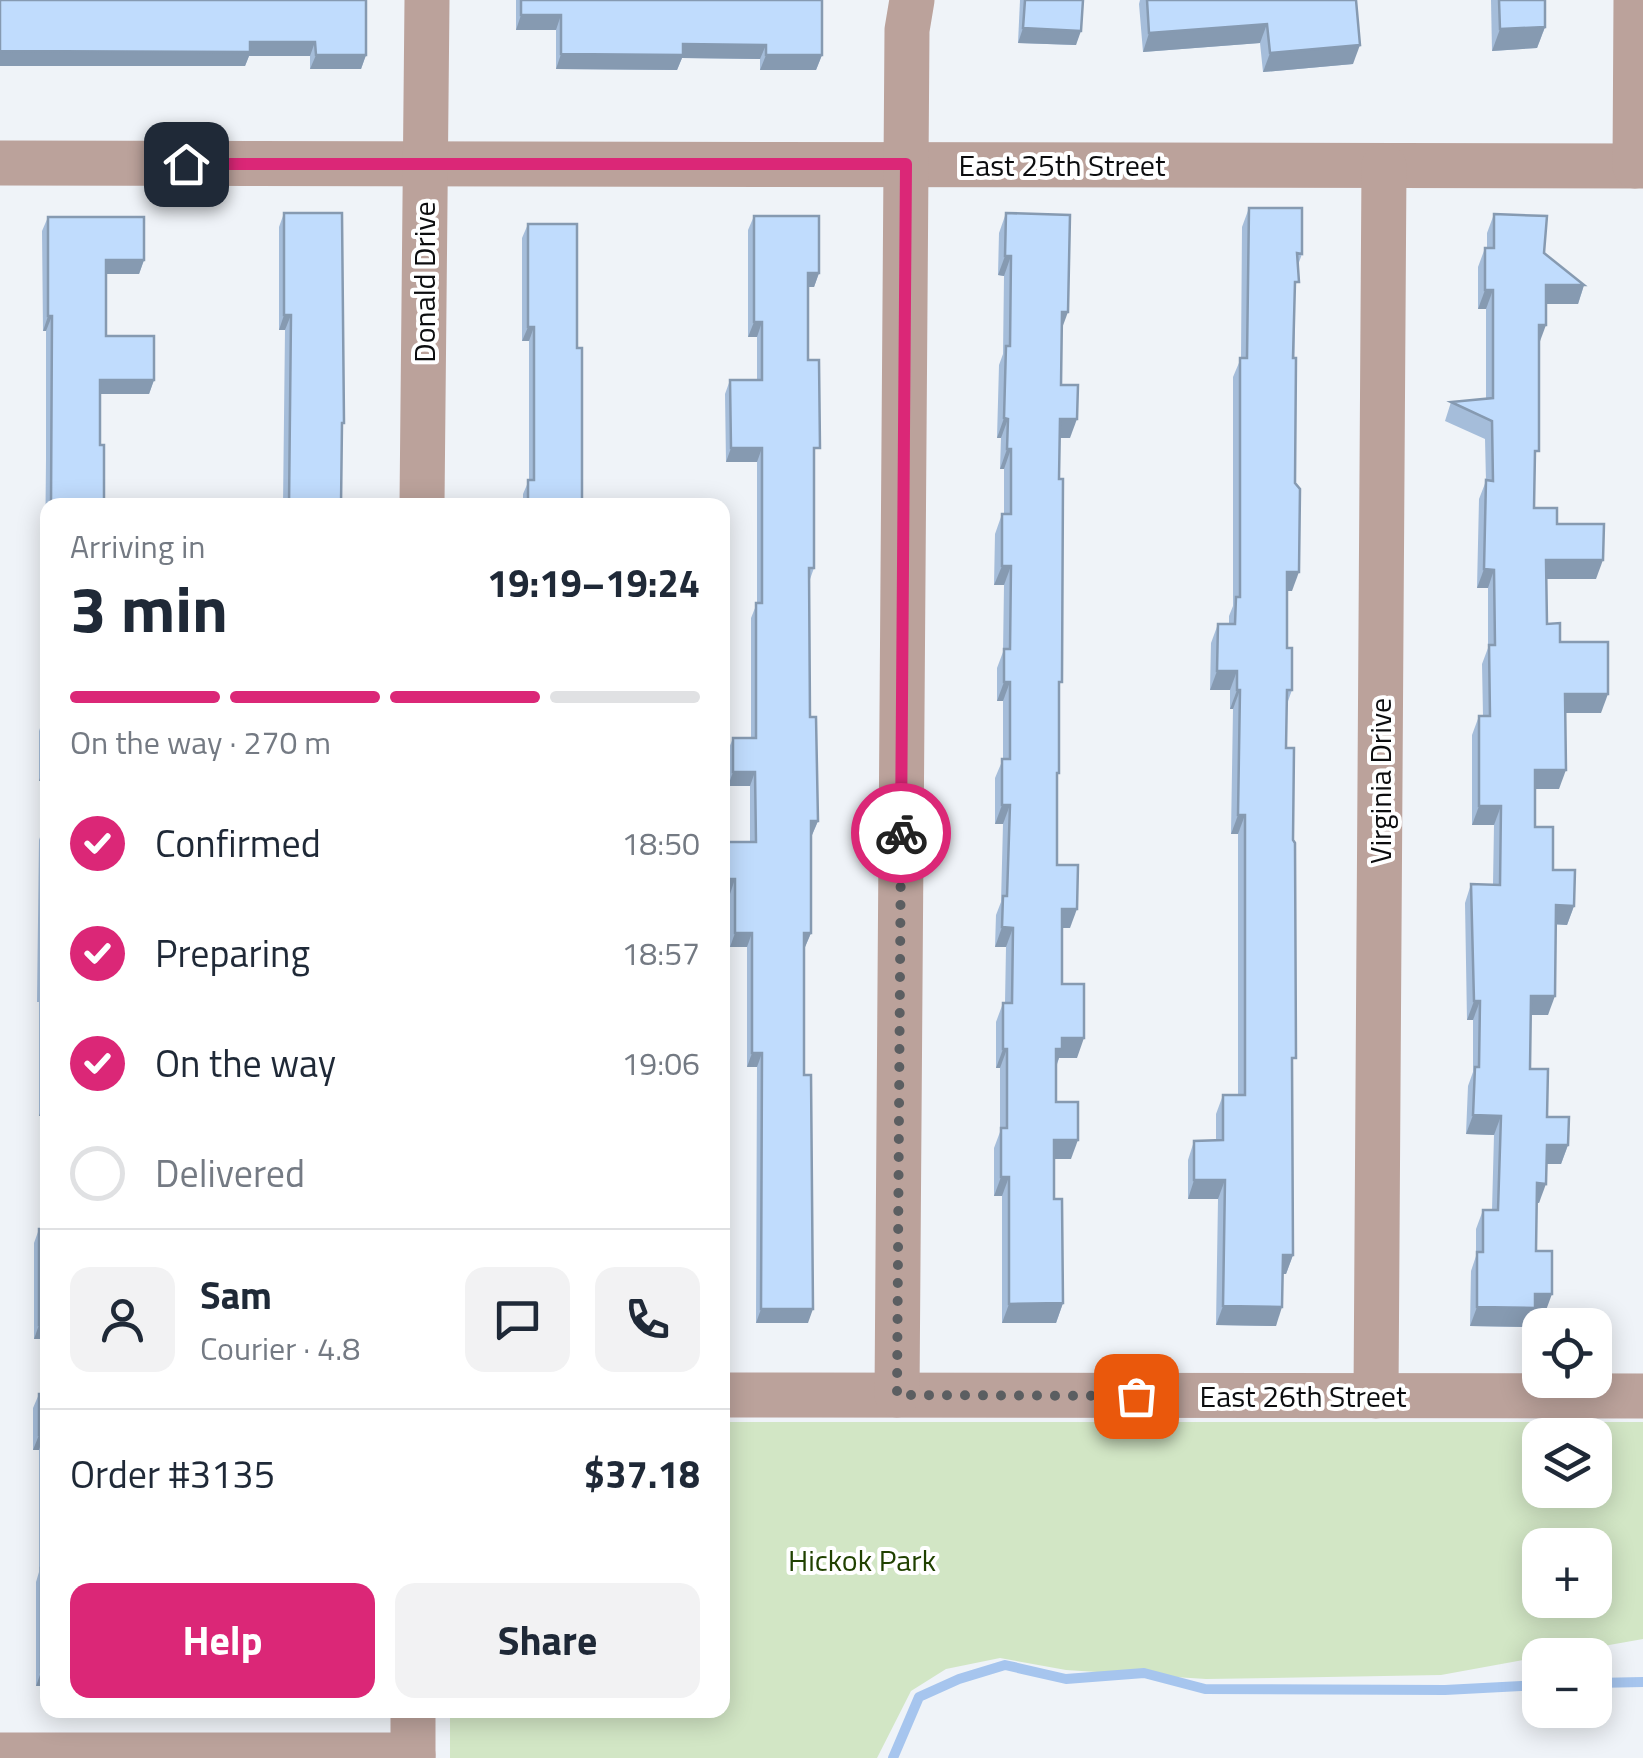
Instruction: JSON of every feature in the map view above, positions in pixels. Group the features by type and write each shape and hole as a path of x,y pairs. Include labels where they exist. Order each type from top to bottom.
{"street":[{"name":"Donald Drive","path":"422,498 427,0"},
{"path":"897,1395 907,30 912,0"},
{"path":"1636,0 1639,166"},
{"name":"East 25th Street","path":"0,164 1639,166"},
{"name":"Virginia Drive","path":"1376,1396 1384,166"},
{"name":"East 26th Street","path":"730,1395 1643,1396"},
{"path":"0,1755 412,1757 413,1718"}],"green space":[{"name":"Hickok Park","path":"730,1422 1522,1422 1522,1508 1612,1508 1612,1422 1643,1422 1643,1639 1612,1645 1612,1638 1522,1638 1522,1660 1441,1675 1206,1679 1066,1670 1000,1658 946,1669 911,1691 877,1758 450,1758 450,1718 730,1718"}],"building":[{"path":"0,0 366,0 366,55 316,55 315,42 250,42 250,52 0,51"},
{"path":"521,0 822,0 822,55 766,55 766,45 683,44 683,55 561,54 561,15 521,15"},
{"path":"1025,0 1083,0 1081,31 1023,28"},
{"path":"1147,0 1356,0 1360,45 1270,53 1267,24 1149,33"},
{"path":"1499,0 1545,0 1545,27 1500,29"},
{"path":"1249,208 1302,208 1293,358 1295,483 1300,489 1299,572 1287,572 1287,648 1292,648 1292,690 1287,690 1286,748 1294,748 1295,843 1293,1255 1283,1255 1282,1307 1223,1306 1225,1180 1194,1180 1194,1141 1223,1140 1223,1095 1245,1095 1245,815 1238,815 1240,690 1237,671 1217,671 1218,624 1235,624 1236,597 1240,597 1240,358 1247,358"},
{"path":"284,213 342,213 341,498 289,498 291,315 284,315"},
{"path":"1006,213 1070,215 1068,312 1062,312 1061,385 1078,385 1077,419 1060,419 1062,682 1057,865 1078,865 1077,909 1062,909 1062,984 1084,984 1084,1038 1062,1038 1062,1049 1056,1049 1056,1102 1078,1102 1078,1140 1054,1140 1054,1199 1062,1199 1063,1303 1009,1304 1009,1177 1001,1177 1001,1128 1007,1128 1003,1003 1012,1003 1013,928 1002,927 1010,805 1002,805 1002,759 1010,759 1010,682 1004,682 1004,649 1010,649 1011,566 1002,566 1002,514 1011,514 1011,449 1007,449 1008,419 1004,418 1011,256 1005,256"},
{"path":"1494,214 1547,216 1544,253 1584,285 1546,285 1546,325 1539,325 1539,451 1535,451 1534,508 1557,508 1557,524 1604,524 1603,560 1546,560 1547,624 1560,623 1560,642 1608,642 1608,694 1565,694 1566,770 1535,770 1535,827 1553,827 1553,870 1575,870 1574,906 1556,905 1555,996 1531,996 1530,1069 1548,1069 1547,1117 1569,1117 1568,1145 1547,1145 1546,1184 1537,1183 1536,1251 1552,1251 1552,1294 1535,1294 1535,1308 1477,1307 1477,1252 1483,1252 1483,1210 1498,1210 1501,1116 1473,1115 1475,1067 1479,1067 1480,1001 1474,1001 1471,884 1500,885 1501,806 1479,806 1479,716 1490,716 1489,645 1495,645 1494,570 1484,569 1486,480 1493,481 1492,421 1451,402 1493,398 1493,290 1485,290 1485,248 1494,248"},
{"path":"754,216 819,216 819,273 808,273 808,360 819,360 820,448 814,448 814,568 809,568 810,717 816,717 818,821 811,821 811,933 804,933 804,1075 811,1075 813,1309 761,1309 762,1053 752,1053 752,933 735,933 735,879 730,879 730,842 756,842 755,772 733,772 733,738 756,738 756,603 762,603 762,448 731,448 730,380 762,380 762,322 754,322"},
{"path":"48,217 144,217 144,260 106,260 106,336 154,336 154,380 100,380 104,498 51,498 52,316 48,316"},
{"path":"528,224 577,224 582,498 528,498 528,480 534,480 534,327 528,327"},
{"path":"39,1229 40,1229 40,1325"}],"waterway":[{"path":"893,1758 919,1697 1005,1665 1066,1679 1144,1673 1205,1689 1445,1690 1522,1686"},
{"path":"1612,1683 1643,1682"}],"way so far":[{"path":"901,833 897,1395 1136,1396"}],"route":[{"path":"186,164 906,164 901,833"}]}
